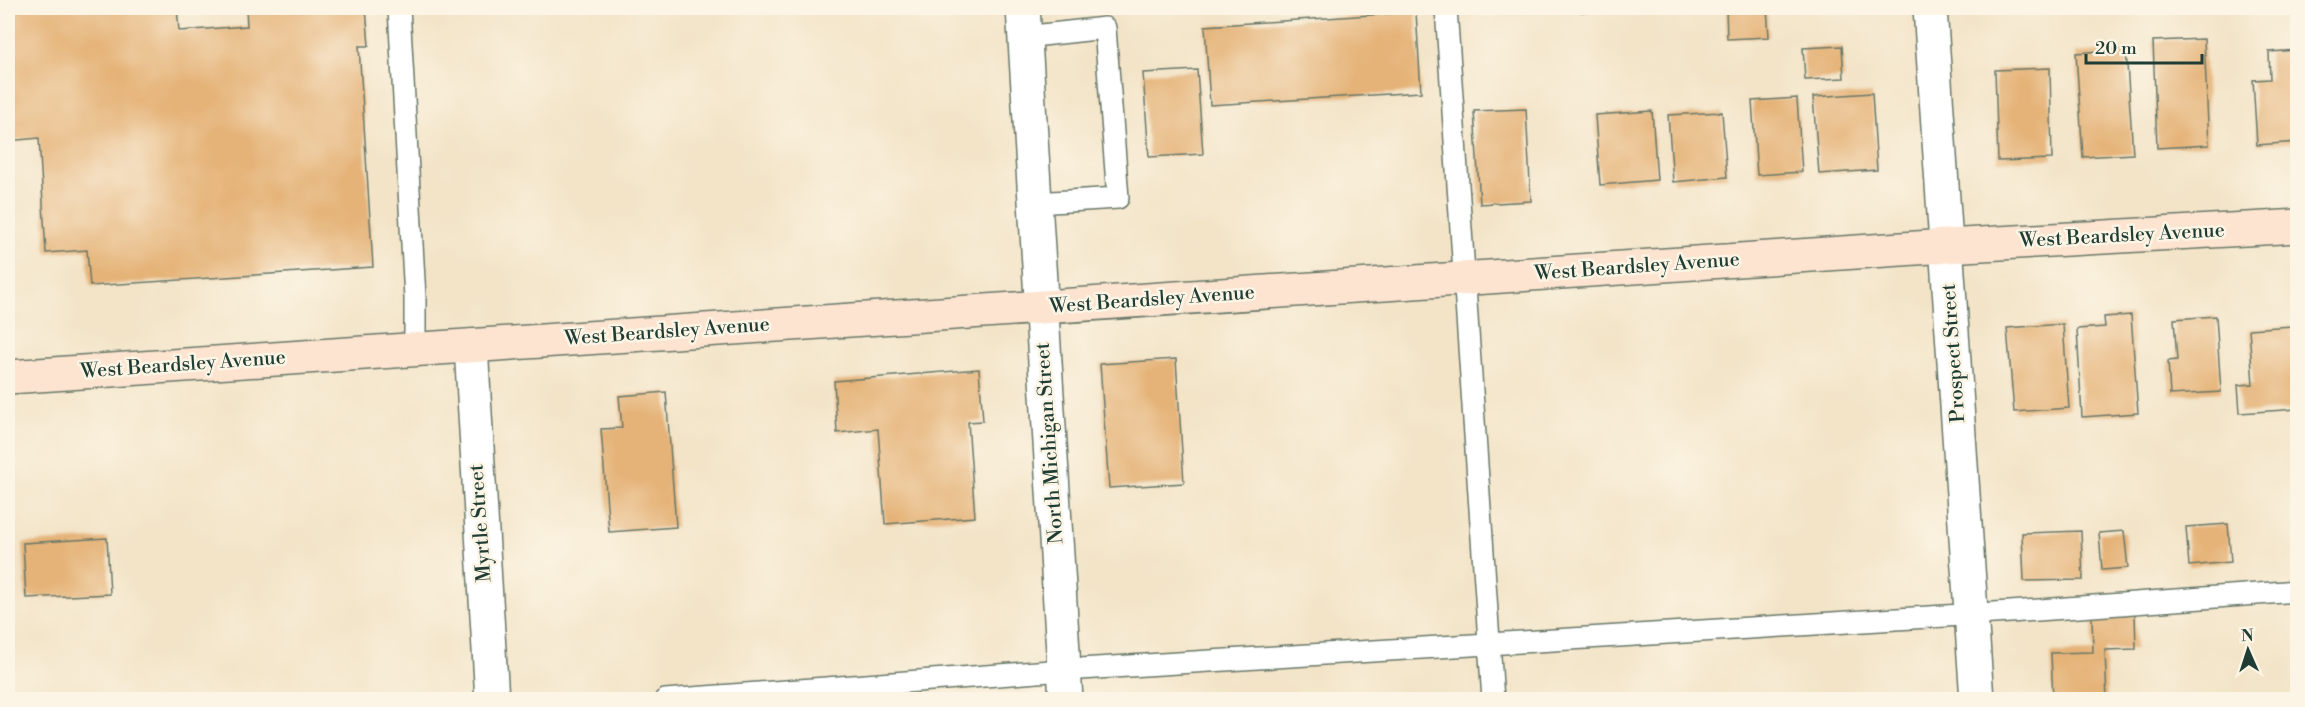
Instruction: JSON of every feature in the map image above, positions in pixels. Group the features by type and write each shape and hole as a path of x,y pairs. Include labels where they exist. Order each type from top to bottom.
{"main road":[{"name":"West Beardsley Avenue","path":"8,377 1947,246 2298,226"}],"street":[{"name":"Prospect Street","path":"1930,8 1977,699"},
{"name":"North Michigan Street","path":"1023,22 1065,685"},
{"name":"Myrtle Street","path":"471,346 492,699"}],"lane":[{"path":"399,8 416,298 415,349"},
{"path":"1446,8 1493,699"},
{"path":"1023,22 1105,28 1118,198 1035,203"},
{"path":"665,699 1065,685 1490,644 2298,591"}],"building":[{"path":"8,8 177,8 179,31 247,26 246,8 366,8 369,46 359,46 373,267 90,286 87,250 46,253 39,138 8,141"},
{"path":"1581,8 1612,8 1612,9 1581,12"},
{"path":"1726,8 1767,8 1769,37 1727,39"},
{"path":"1416,12 1421,92 1210,105 1205,26"},
{"path":"2204,39 2209,145 2157,148 2153,41"},
{"path":"1842,46 1844,78 1805,80 1803,48"},
{"path":"2126,49 2133,154 2083,157 2076,53"},
{"path":"2298,50 2298,142 2257,145 2253,80 2270,79 2269,52"},
{"path":"2050,68 2052,159 1998,161 1995,70"},
{"path":"1197,70 1203,154 1149,157 1143,73"},
{"path":"1872,93 1877,170 1819,174 1813,97"},
{"path":"1797,98 1802,172 1757,175 1752,101"},
{"path":"1526,109 1531,201 1480,204 1474,111"},
{"path":"1652,111 1657,180 1600,185 1595,115"},
{"path":"1722,112 1727,177 1673,182 1668,115"},
{"path":"2131,315 2138,413 2082,417 2077,329 2105,327 2104,317"},
{"path":"2216,316 2221,392 2170,395 2168,361 2177,360 2174,319"},
{"path":"2063,324 2069,408 2014,412 2007,328"},
{"path":"2292,326 2297,409 2240,413 2238,385 2253,384 2249,329"},
{"path":"1176,359 1184,483 1109,488 1100,364"},
{"path":"979,369 983,421 968,422 975,517 885,524 878,429 837,433 834,381"},
{"path":"666,392 676,527 609,532 601,429 622,428 619,396"},
{"path":"2228,524 2231,562 2189,566 2186,527"},
{"path":"2081,531 2083,580 2024,581 2022,533"},
{"path":"2124,531 2128,568 2102,570 2099,533"},
{"path":"107,538 110,594 26,598 23,543"},
{"path":"2135,614 2136,649 2105,650 2107,700 2053,700 2051,653 2093,652 2092,616"}]}
